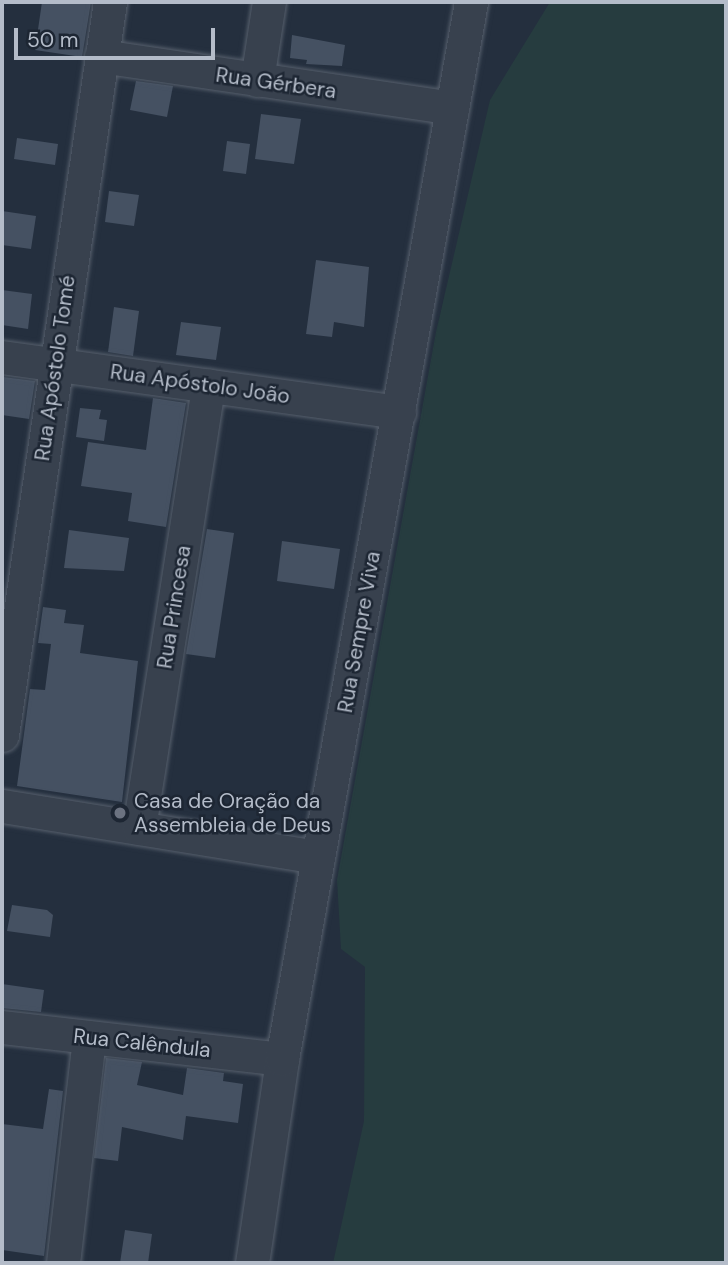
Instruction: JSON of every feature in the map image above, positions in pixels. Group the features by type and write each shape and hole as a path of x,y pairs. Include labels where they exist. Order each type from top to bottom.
{"street":[{"name":"Rua Apóstolo Tomé","path":"2,734 110,2"},
{"path":"257,80 269,2"},
{"name":"Rua Sempre Viva","path":"252,1263 282,1059 471,2"},
{"name":"Rua Gérbera","path":"100,56 452,108"},
{"name":"Rua Apóstolo João","path":"2,357 399,412"},
{"name":"Rua Princesa","path":"139,828 208,385"},
{"path":"2,806 318,857"},
{"name":"Rua Calêndula","path":"2,1027 282,1059"},
{"path":"63,1263 89,1037"}],"green space":[{"path":"550,2 726,2 726,1263 333,1263 364,1121 365,967 341,949 337,880 436,332 490,100"}],"building":[{"path":"42,2 91,2 82,57 35,50"},
{"path":"292,35 345,45 342,66 306,64 307,60 290,58"},
{"path":"136,81 173,86 167,117 130,110"},
{"path":"261,114 301,119 294,164 255,159"},
{"path":"17,138 58,144 55,165 14,159"},
{"path":"227,141 250,144 246,174 223,171"},
{"path":"109,191 139,195 134,226 105,222"},
{"path":"2,211 36,216 31,249 2,245"},
{"path":"316,260 369,267 364,327 334,322 332,337 306,334"},
{"path":"2,290 32,294 28,329 2,325"},
{"path":"114,307 139,311 133,356 108,352"},
{"path":"181,322 221,327 216,360 176,355"},
{"path":"3,377 35,381 29,419 2,415"},
{"path":"153,398 186,403 166,527 128,521 132,493 81,486 88,442 146,450"},
{"path":"80,408 101,410 99,419 107,420 104,441 76,437"},
{"path":"207,529 234,533 215,658 186,654"},
{"path":"69,530 129,538 124,571 64,568"},
{"path":"282,541 340,549 334,589 277,581"},
{"path":"43,607 66,610 64,623 84,625 80,653 138,661 122,802 17,786 30,689 45,690 51,644 38,643"},
{"path":"12,905 47,910 53,915 50,937 7,931"},
{"path":"2,984 44,990 41,1012 2,1008"},
{"path":"106,1058 142,1062 137,1085 183,1095 187,1068 224,1073 223,1081 243,1084 238,1123 186,1116 183,1140 122,1127 118,1161 94,1158"},
{"path":"49,1089 63,1091 44,1256 2,1250 2,1124 43,1129"},
{"path":"125,1230 152,1234 148,1263 120,1263"}],"place":[{"name":"Casa de Oração da Assembleia de Deus","path":"120,813"}]}
